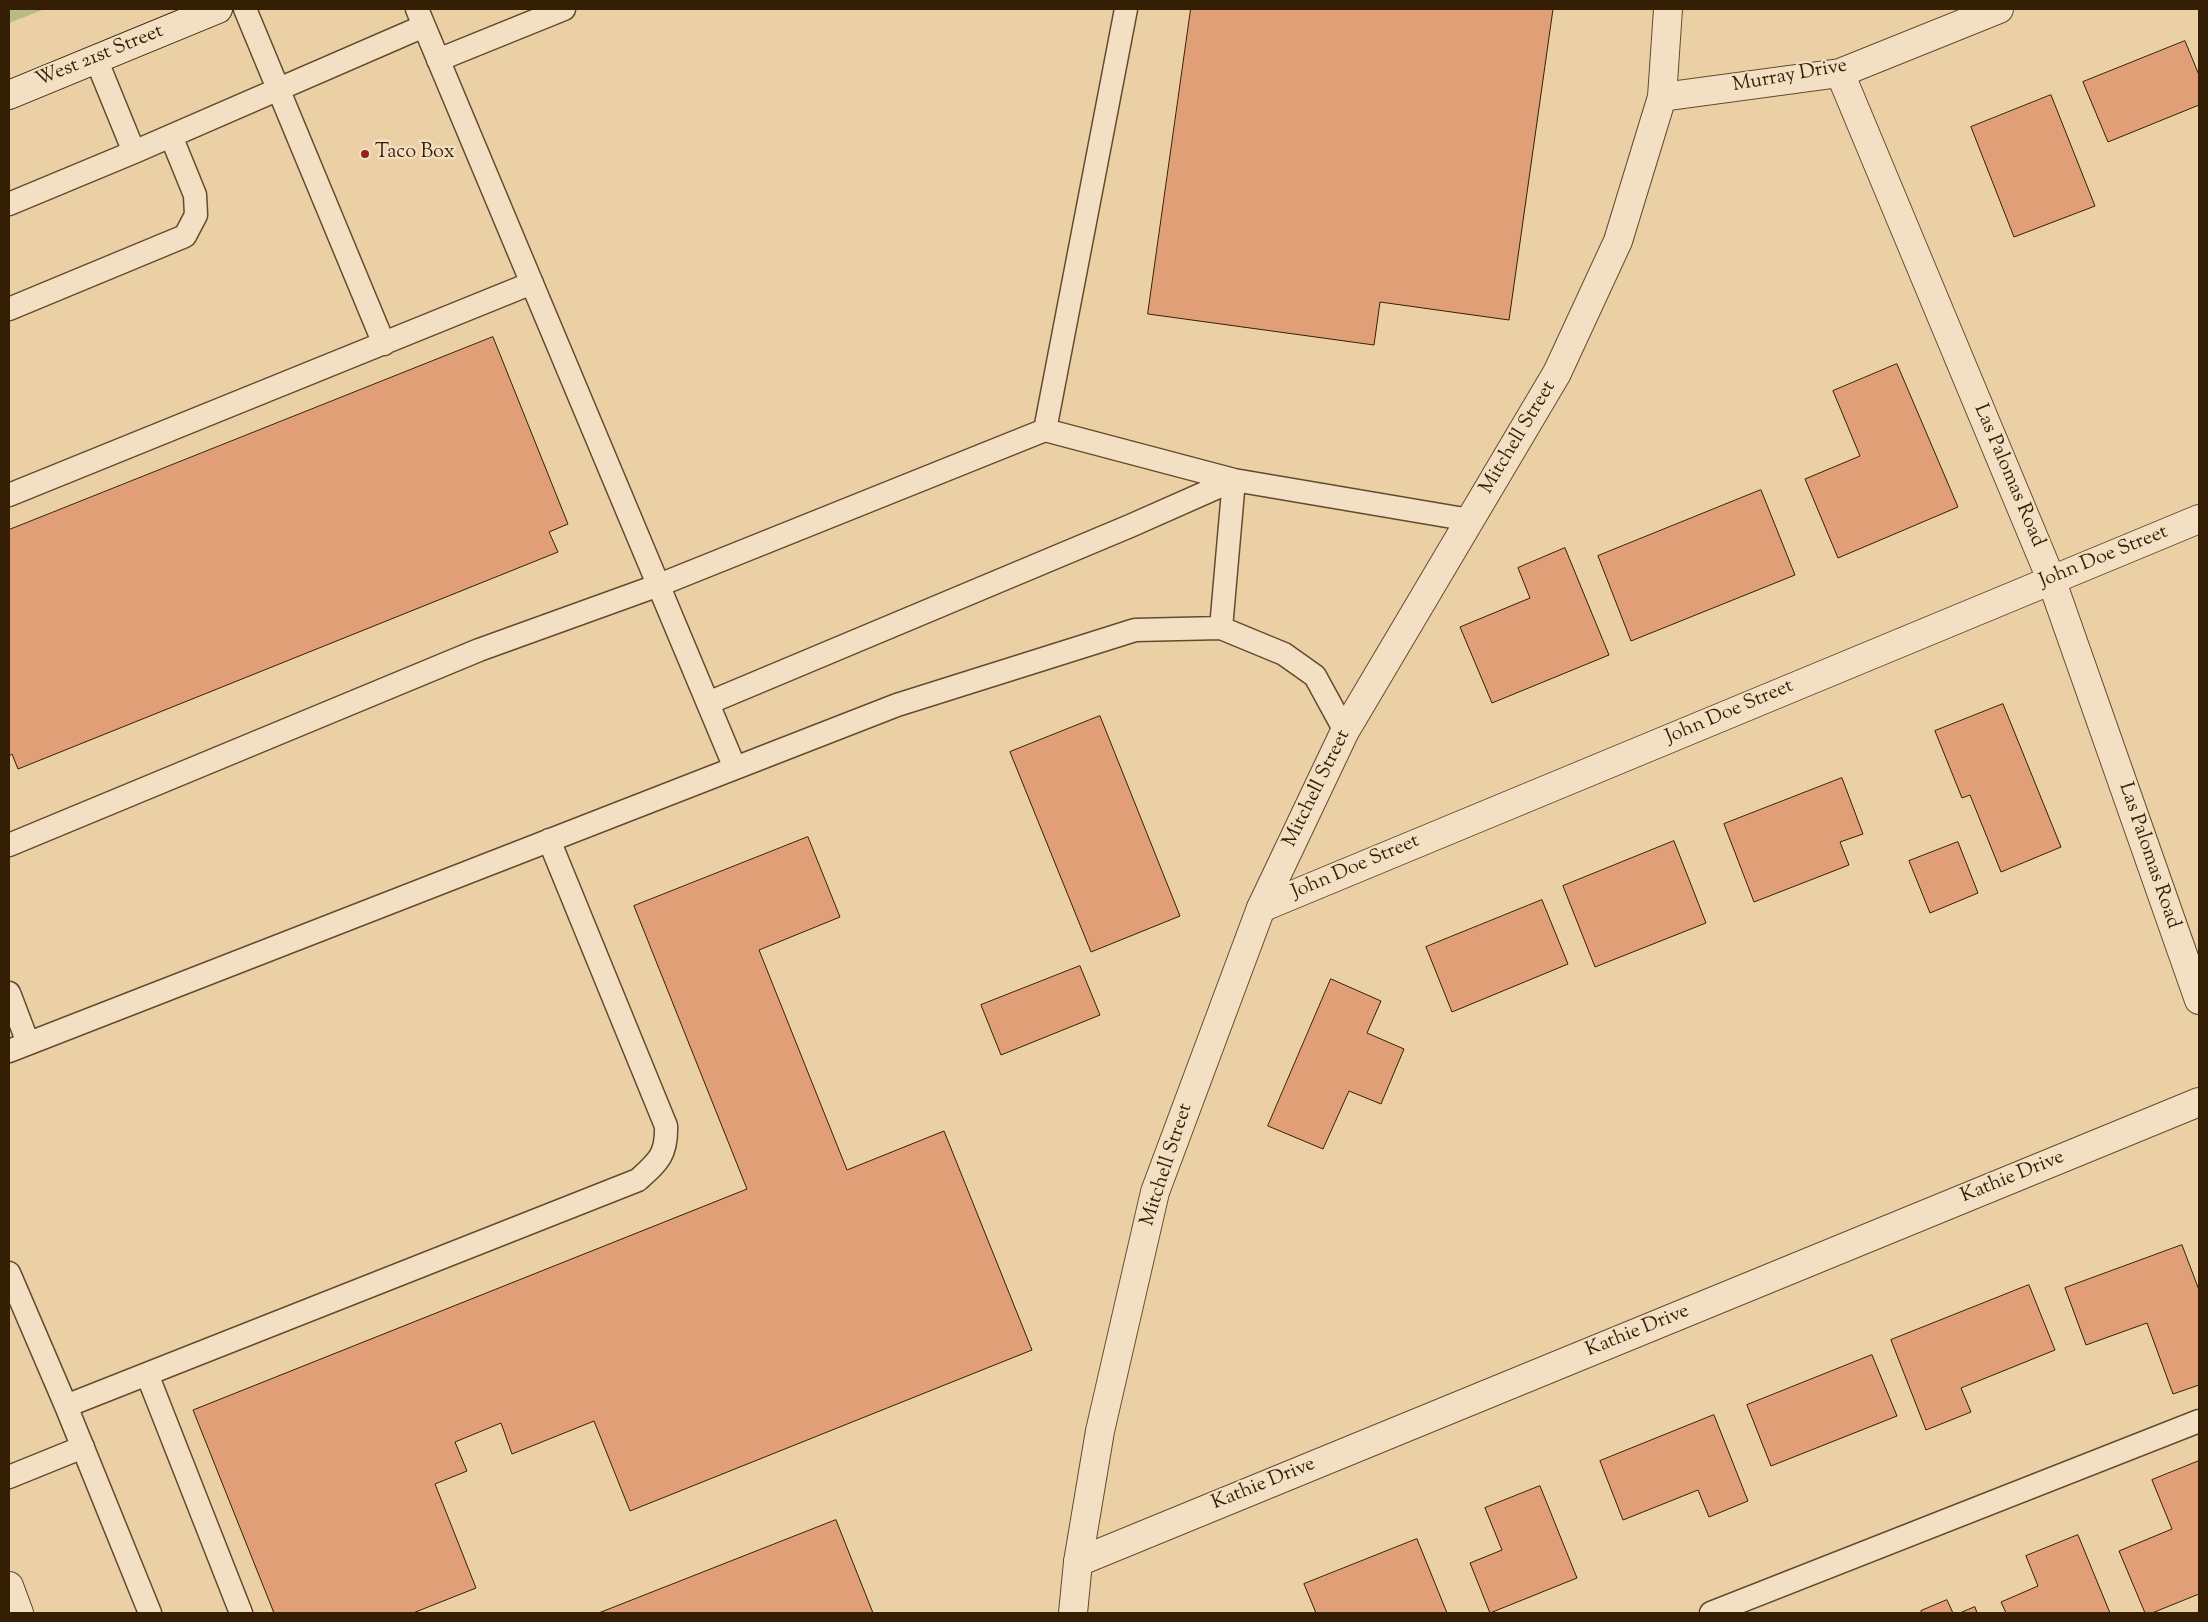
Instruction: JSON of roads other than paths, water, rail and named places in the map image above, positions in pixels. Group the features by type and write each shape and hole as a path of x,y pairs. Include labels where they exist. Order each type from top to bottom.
{"street":[{"name":"West 21st Street","path":"9,95 218,9"},
{"name":"Mitchell Street","path":"1073,1613 1078,1562 1100,1431 1155,1192 1261,908 1345,731 1557,373 1618,241 1662,97 1668,9"},
{"name":"Murray Drive","path":"1662,97 1840,73 1999,9"},
{"name":"Las Palomas Road","path":"1840,73 2050,580 2199,1000"},
{"name":"John Doe Street","path":"1261,908 2199,519"},
{"name":"Kathie Drive","path":"1078,1562 2199,1102"}],"lane":[{"path":"245,9 384,344"},
{"path":"438,60 564,9"},
{"path":"1045,430 1126,9"},
{"path":"9,204 134,152 277,89 420,18 735,768"},
{"path":"96,59 134,152"},
{"path":"9,309 186,236 196,215 195,195 171,136"},
{"path":"9,496 532,283"},
{"path":"9,845 479,650 659,585 1045,430 1234,480 1470,520"},
{"path":"1222,628 1234,480"},
{"path":"708,703 1130,526 1234,480"},
{"path":"9,992 18,1047 897,705 1135,630 1222,628 1284,654 1315,676 1345,731"},
{"path":"66,1406 638,1180 660,1160 667,1143 666,1126 549,840"},
{"path":"9,1273 66,1406 150,1613"},
{"path":"147,1374 241,1613"},
{"path":"1710,1613 2199,1422"},
{"path":"9,1477 83,1447"}],"place":[{"name":"Taco Box","path":"365,154"}]}
